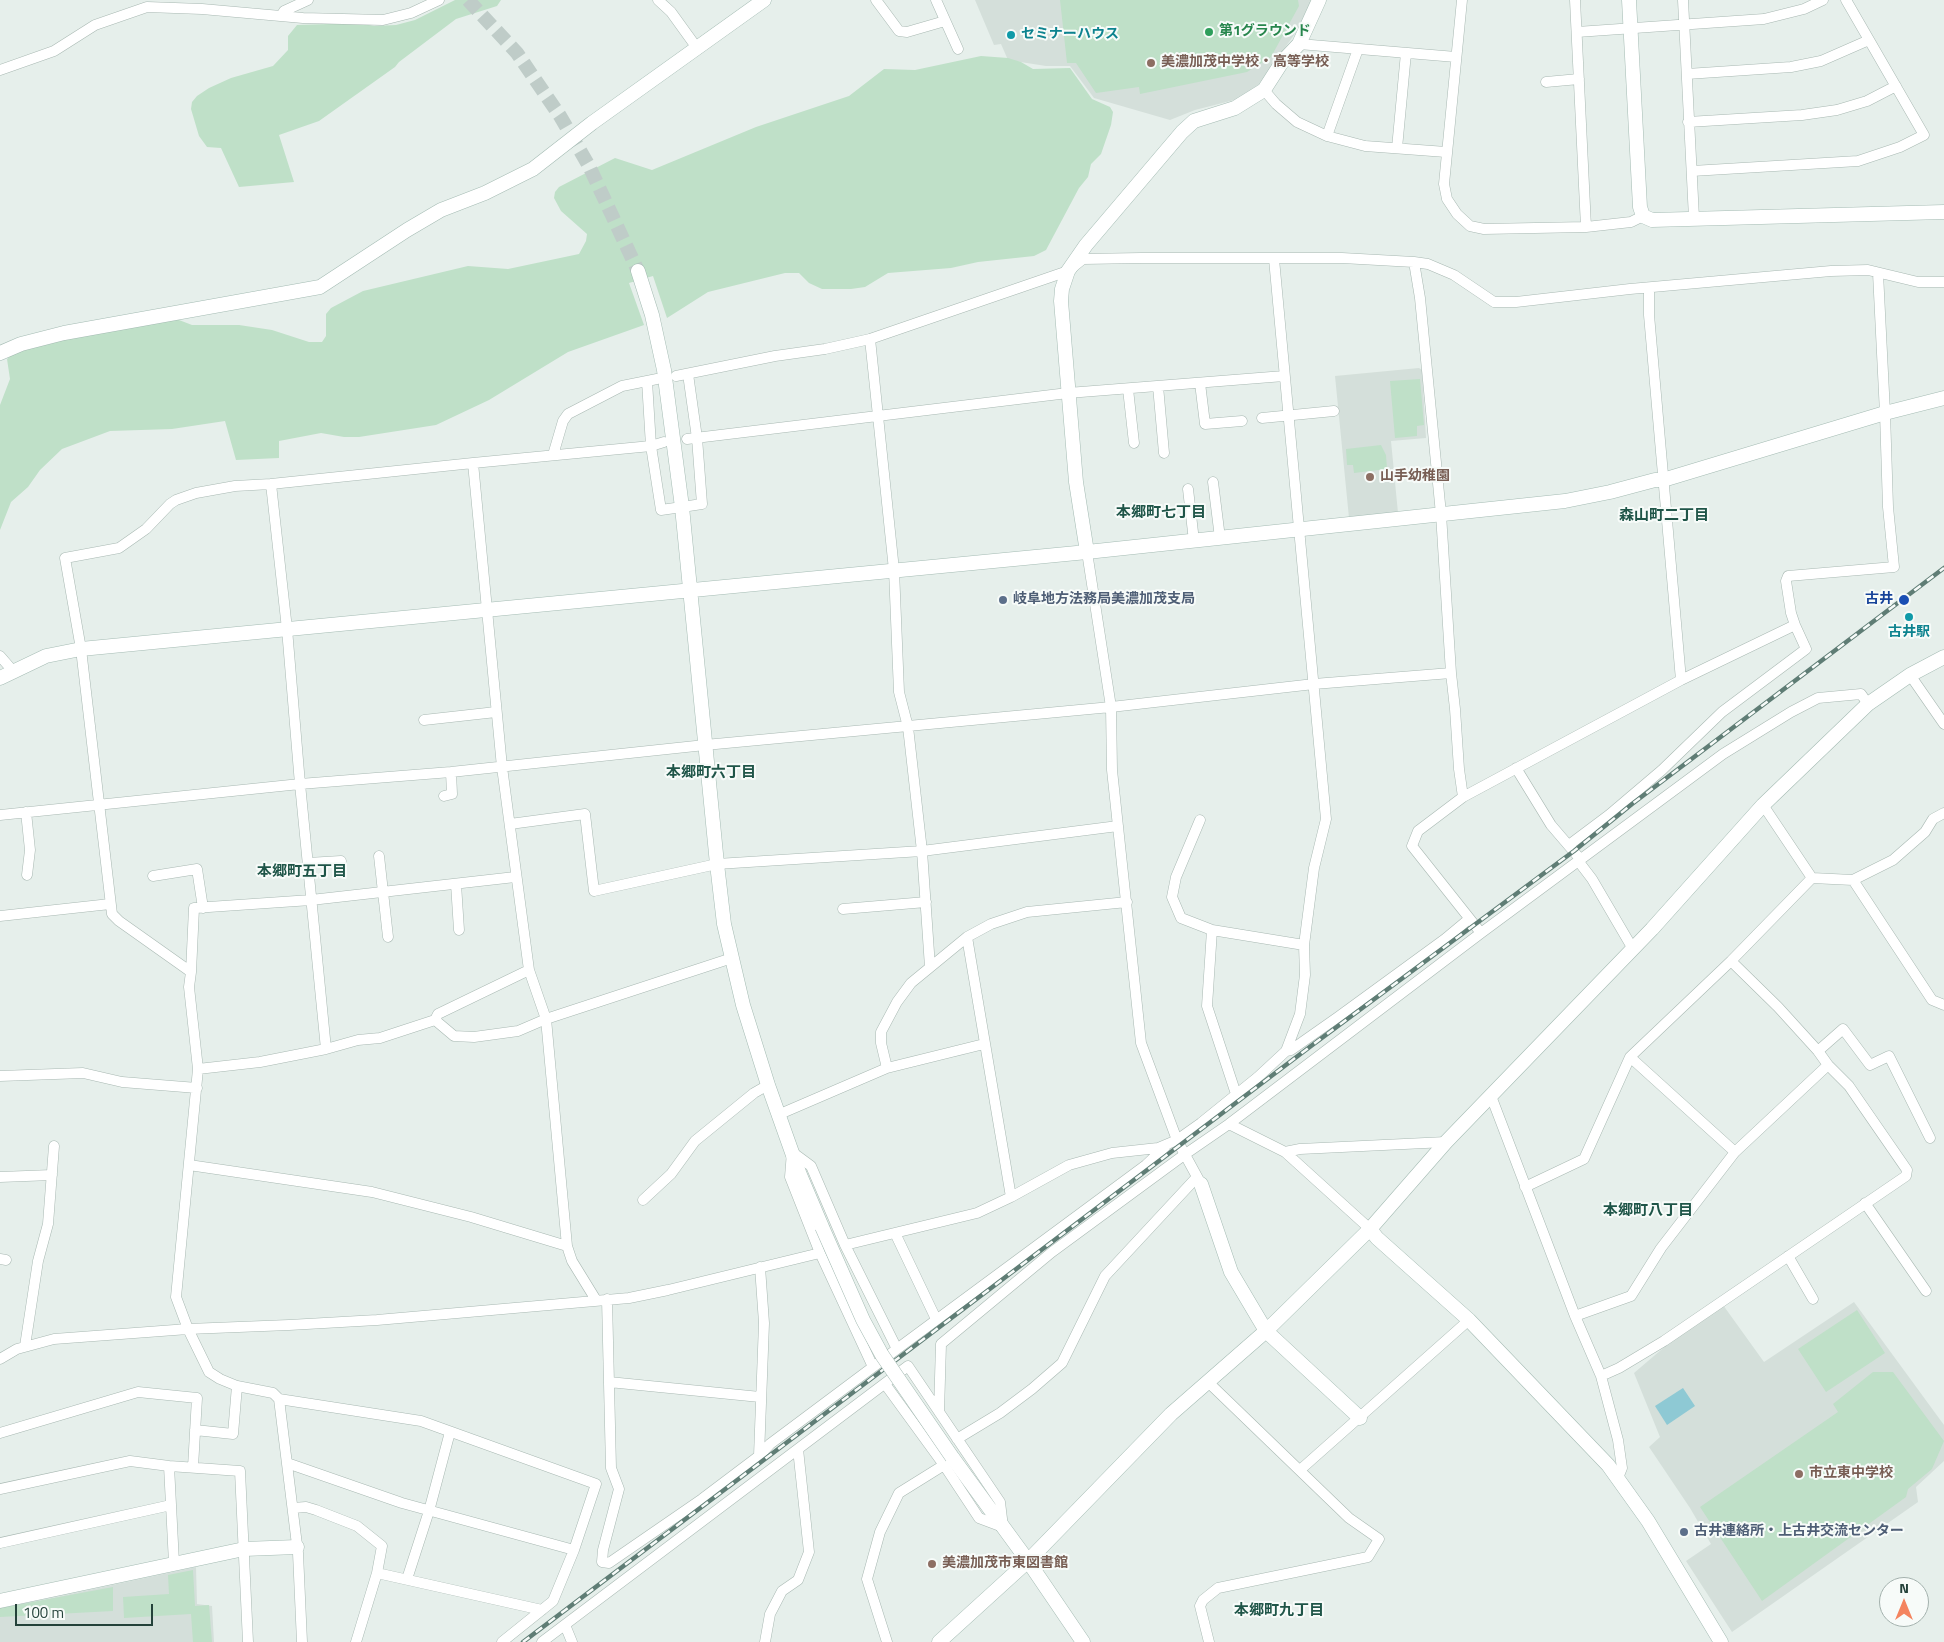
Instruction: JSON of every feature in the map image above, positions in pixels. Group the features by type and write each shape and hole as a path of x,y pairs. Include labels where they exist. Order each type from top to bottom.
{"street":[{"path":"282,15 284,11 308,0"},
{"path":"0,70 54,51 95,25 146,4 303,18 383,20 411,13 439,0"},
{"path":"658,0 671,12 697,48"},
{"path":"0,353 21,344 64,333 320,287 441,210 485,193 533,169 592,123 764,0"},
{"path":"876,0 900,30 907,32 946,21"},
{"path":"936,0 958,49"},
{"path":"1319,0 1299,44 1282,62 1264,90 1235,108 1194,121 1182,132 1086,245 1068,271 1062,289 1061,301 1076,482 1111,707 1112,770 1142,1043 1173,1142 1184,1155 1199,1181 1231,1272 1266,1331 1360,1418"},
{"path":"1462,0 1446,152 1444,190 1447,199 1457,214 1470,226 1484,229 1586,227 1631,222 1643,216"},
{"path":"1575,0 1586,227"},
{"path":"1629,0 1640,207 1643,216 1652,220 1944,212"},
{"path":"1683,0 1694,218"},
{"path":"1578,32 1764,19 1804,9 1823,0"},
{"path":"1692,171 1858,161 1900,147 1924,135 1846,0"},
{"path":"1687,74 1791,67 1821,61 1869,40"},
{"path":"1299,44 1456,57"},
{"path":"1326,136 1358,49"},
{"path":"1397,148 1406,53"},
{"path":"1546,82 1579,79"},
{"path":"1688,122 1802,115 1837,110 1867,101 1896,86"},
{"path":"1264,90 1276,104 1297,122 1326,136 1365,146 1446,152"},
{"path":"676,376 870,339 1068,271 1083,259 1342,258 1414,262 1428,264 1454,275 1494,302 1516,302 1831,271 1868,270 1918,282 1944,282"},
{"path":"608,1299 611,1468 619,1489 603,1550 602,1562 609,1563 702,1499 759,1456 770,1444 936,1319 1146,1165 1258,1077 1286,1051 1300,1014 1304,975 1304,945 1314,868 1326,819 1274,259"},
{"path":"1414,262 1420,298 1441,514 1451,673 1463,797"},
{"path":"638,271 652,315 664,370 682,507 724,924 743,1005 792,1152 822,1227 863,1320 882,1355 948,1461"},
{"path":"1569,845 1609,816 1662,770 1722,712 1806,649 1791,612 1786,581 1788,576 1894,567 1888,507 1886,413 1878,273"},
{"path":"1649,288 1649,315 1681,680"},
{"path":"870,339 894,570 899,692 908,727 922,851 930,967"},
{"path":"553,455 563,421 568,414 622,386 652,380 651,446 661,510 702,504 692,439 688,374"},
{"path":"692,439 1068,393 1284,376"},
{"path":"1200,383 1205,424 1242,420"},
{"path":"1158,386 1164,453"},
{"path":"1128,389 1134,442"},
{"path":"0,678 46,656 81,649 1087,552 1565,501 1655,480 1663,480 1886,413 1944,398"},
{"path":"1262,418 1334,411"},
{"path":"191,972 112,914 81,649 65,558 119,548 146,529 176,500 196,493 235,486 651,446 664,442"},
{"path":"473,463 496,712 515,878 529,970 546,1019 568,1246 572,1261 596,1300"},
{"path":"1213,482 1220,538"},
{"path":"271,484 287,629 326,1049"},
{"path":"1188,489 1194,541"},
{"path":"1481,933 1412,846 1418,831 1463,797 1516,768 1681,680 1795,625"},
{"path":"0,656 13,671"},
{"path":"939,1642 1028,1561 1171,1414 1266,1331 1370,1228 1446,1142 1633,949 1763,805 1868,704 1910,675 1944,657"},
{"path":"0,815 300,784 451,772 705,745 1111,707 1314,684 1451,673"},
{"path":"1910,675 1944,724"},
{"path":"939,1412 941,1344 1052,1252 1229,1124 1722,754 1791,712 1818,698 1860,694 1868,704"},
{"path":"424,720 496,712"},
{"path":"1516,768 1551,825 1569,845 1592,879 1633,949"},
{"path":"444,796 452,794 451,772"},
{"path":"1763,805 1812,878"},
{"path":"26,812 30,850 27,875"},
{"path":"1525,1187 1584,1159 1630,1057 1731,960 1812,878 1853,880 1893,860 1925,832 1934,818 1944,813"},
{"path":"510,824 585,814 594,892 717,864 922,851 1118,826"},
{"path":"1200,820 1176,877 1172,897 1181,918 1212,930 1304,945"},
{"path":"379,856 388,937"},
{"path":"308,863 342,861"},
{"path":"153,876 197,869 203,908"},
{"path":"502,1642 553,1601 574,1550 596,1484 420,1421 279,1399 273,1393 237,1386 220,1379 209,1372 202,1359 176,1297 198,1069 190,987 194,908 311,900 515,878"},
{"path":"1853,880 1932,1000 1944,1005"},
{"path":"456,884 459,930"},
{"path":"843,909 926,902"},
{"path":"887,1068 881,1043 881,1032 897,1002 911,983 967,937 991,924 1028,912 1127,902"},
{"path":"0,916 110,904"},
{"path":"1286,1051 1291,1050 1338,1017 1470,919"},
{"path":"1212,930 1207,1006 1236,1094"},
{"path":"967,937 1011,1197"},
{"path":"435,1020 454,1036 474,1037 518,1031 546,1019 732,958"},
{"path":"1601,1376 1619,1368 1664,1341 1906,1176 1907,1170 1849,1086 1731,960"},
{"path":"198,1069 260,1062 326,1049 358,1040 380,1038 435,1020 438,1014 529,970"},
{"path":"1818,1051 1843,1029 1870,1065 1889,1056 1930,1138"},
{"path":"780,1114 887,1068 984,1044"},
{"path":"1630,1057 1736,1152"},
{"path":"1575,1316 1631,1296 1660,1248 1736,1152 1828,1065"},
{"path":"0,1076 83,1073 122,1082 197,1088"},
{"path":"642,1200 671,1174 695,1141 754,1093 768,1084"},
{"path":"1491,1096 1575,1316 1601,1376 1618,1440 1622,1468 1618,1478"},
{"path":"1229,1124 1285,1152 1469,1320 1557,1410 1618,1478 1648,1521 1721,1642"},
{"path":"845,1245 977,1213 1070,1165 1112,1154 1158,1148 1173,1142"},
{"path":"1285,1152 1300,1149 1446,1142"},
{"path":"25,1346 38,1262 48,1224 54,1146"},
{"path":"792,1152 811,1166 845,1245 897,1349"},
{"path":"792,1152 790,1177 820,1254 873,1367"},
{"path":"189,1165 372,1192 471,1217 568,1246"},
{"path":"0,1177 52,1175"},
{"path":"957,1439 1000,1413 1032,1389 1062,1362 1105,1276 1199,1181"},
{"path":"1865,1203 1926,1291"},
{"path":"895,1233 936,1319"},
{"path":"0,1359 25,1346 54,1339 188,1329 288,1326 377,1320 629,1298 820,1254"},
{"path":"1788,1256 1813,1299"},
{"path":"759,1456 764,1324 760,1267"},
{"path":"1300,1470 1469,1320"},
{"path":"542,1642 908,1366 1000,1502 1003,1527"},
{"path":"609,1382 760,1397"},
{"path":"1208,1382 1348,1518 1379,1539 1368,1557 1218,1588 1203,1600 1200,1606 1209,1642"},
{"path":"885,1384 1003,1527 1083,1642"},
{"path":"195,1430 233,1434 237,1386"},
{"path":"0,1433 138,1392 197,1398 194,1467"},
{"path":"279,1399 297,1547 302,1642"},
{"path":"407,1579 450,1432"},
{"path":"765,1642 770,1614 782,1591 798,1580 809,1552 798,1449"},
{"path":"0,1489 130,1460 169,1466 240,1471 248,1642"},
{"path":"887,1642 867,1579 880,1532 899,1493 948,1461"},
{"path":"287,1463 402,1504 574,1550"},
{"path":"169,1466 174,1563"},
{"path":"0,1543 171,1505"},
{"path":"293,1508 316,1510 357,1526 382,1546 377,1573 356,1642"},
{"path":"0,1601 244,1549 297,1547"},
{"path":"377,1573 542,1610"},
{"path":"563,1642 565,1626"},
{"path":"565,1626 572,1642"}],"shaded area":[{"name":"美濃加茂中学校・高等学校","path":"975,0 1311,0 1302,24 1258,85 1238,99 1195,110 1170,120 1094,98 1070,66 1046,66 1008,60 1001,44 994,45"},
{"name":"山手幼稚園","path":"1419,368 1422,370 1426,438 1391,441 1398,513 1349,518 1335,376"},
{"name":"市立東中学校","path":"1854,1302 1944,1425 1944,1461 1916,1487 1918,1502 1732,1632 1686,1561 1711,1544 1690,1508 1649,1447 1660,1437 1634,1373 1675,1338 1723,1305 1764,1362"},
{"path":"196,1567 197,1604 212,1606 214,1642 0,1642 0,1609"}],"green space":[{"path":"455,0 501,0 497,6 456,19 395,67 319,121 279,135 294,182 239,187 221,148 207,147 199,136 191,109 192,102 197,96 231,78 273,66 288,50 288,36 297,25 359,23 374,26 396,25 415,20"},
{"name":"第1グラウンド","path":"1060,0 1298,0 1299,6 1271,57 1247,72 1140,94 1139,87 1096,93 1076,63 1067,63"},
{"path":"981,56 1008,58 1021,62 1033,69 1070,68 1092,99 1110,107 1113,112 1111,125 1101,154 1091,164 1088,177 1079,188 1046,250 1034,256 978,262 951,268 888,273 865,287 851,289 822,289 809,283 799,273 785,273 708,292 667,318 653,276 629,283 644,325 568,352 489,400 436,425 359,437 344,437 321,433 279,441 279,458 236,460 225,421 172,429 110,431 62,449 40,470 28,487 11,502 0,530 0,405 10,379 7,359 12,354 32,344 175,315 179,320 192,325 239,325 272,330 309,342 322,342 326,336 326,314 331,308 363,291 468,266 508,269 579,254 586,241 587,234 561,211 554,198 555,192 559,187 615,158 652,170 756,127 849,96 884,69 915,70"},
{"path":"1420,379 1424,425 1417,426 1417,436 1395,438 1390,381"},
{"path":"1381,445 1386,455 1387,469 1354,473 1353,465 1347,465 1346,449"},
{"path":"1857,1310 1885,1353 1826,1392 1798,1349"},
{"path":"1873,1372 1893,1372 1944,1441 1932,1469 1908,1489 1906,1497 1762,1601 1700,1507 1838,1412 1833,1404"},
{"path":"193,1570 195,1606 209,1605 212,1642 193,1642 191,1614 124,1618 123,1597 169,1594 168,1575"},
{"path":"113,1587 113,1611 0,1617 0,1608"}],"water":[{"path":"1683,1388 1695,1406 1667,1425 1655,1406"}],"tunnel":[{"path":"468,0 517,53 560,116 589,166 638,271"}],"railway":[{"path":"523,1642 1311,1046 1574,851 1632,804 1944,568"}],"place":[{"name":"第1グラウンド","path":"1209,32"},
{"name":"セミナーハウス","path":"1011,35"},
{"name":"美濃加茂中学校・高等学校","path":"1151,63"},
{"name":"山手幼稚園","path":"1370,477"},
{"name":"岐阜地方法務局美濃加茂支局","path":"1003,600"},
{"name":"古井","path":"1904,600"},
{"name":"古井駅","path":"1909,617"},
{"name":"市立東中学校","path":"1799,1474"},
{"name":"古井連絡所・上古井交流センター","path":"1684,1532"},
{"name":"美濃加茂市東図書館","path":"932,1564"}],"district":[{"name":"本郷町七丁目","path":"1161,513"},
{"name":"森山町二丁目","path":"1664,516"},
{"name":"本郷町六丁目","path":"711,773"},
{"name":"本郷町五丁目","path":"302,872"},
{"name":"本郷町八丁目","path":"1648,1211"},
{"name":"本郷町九丁目","path":"1279,1611"}]}
